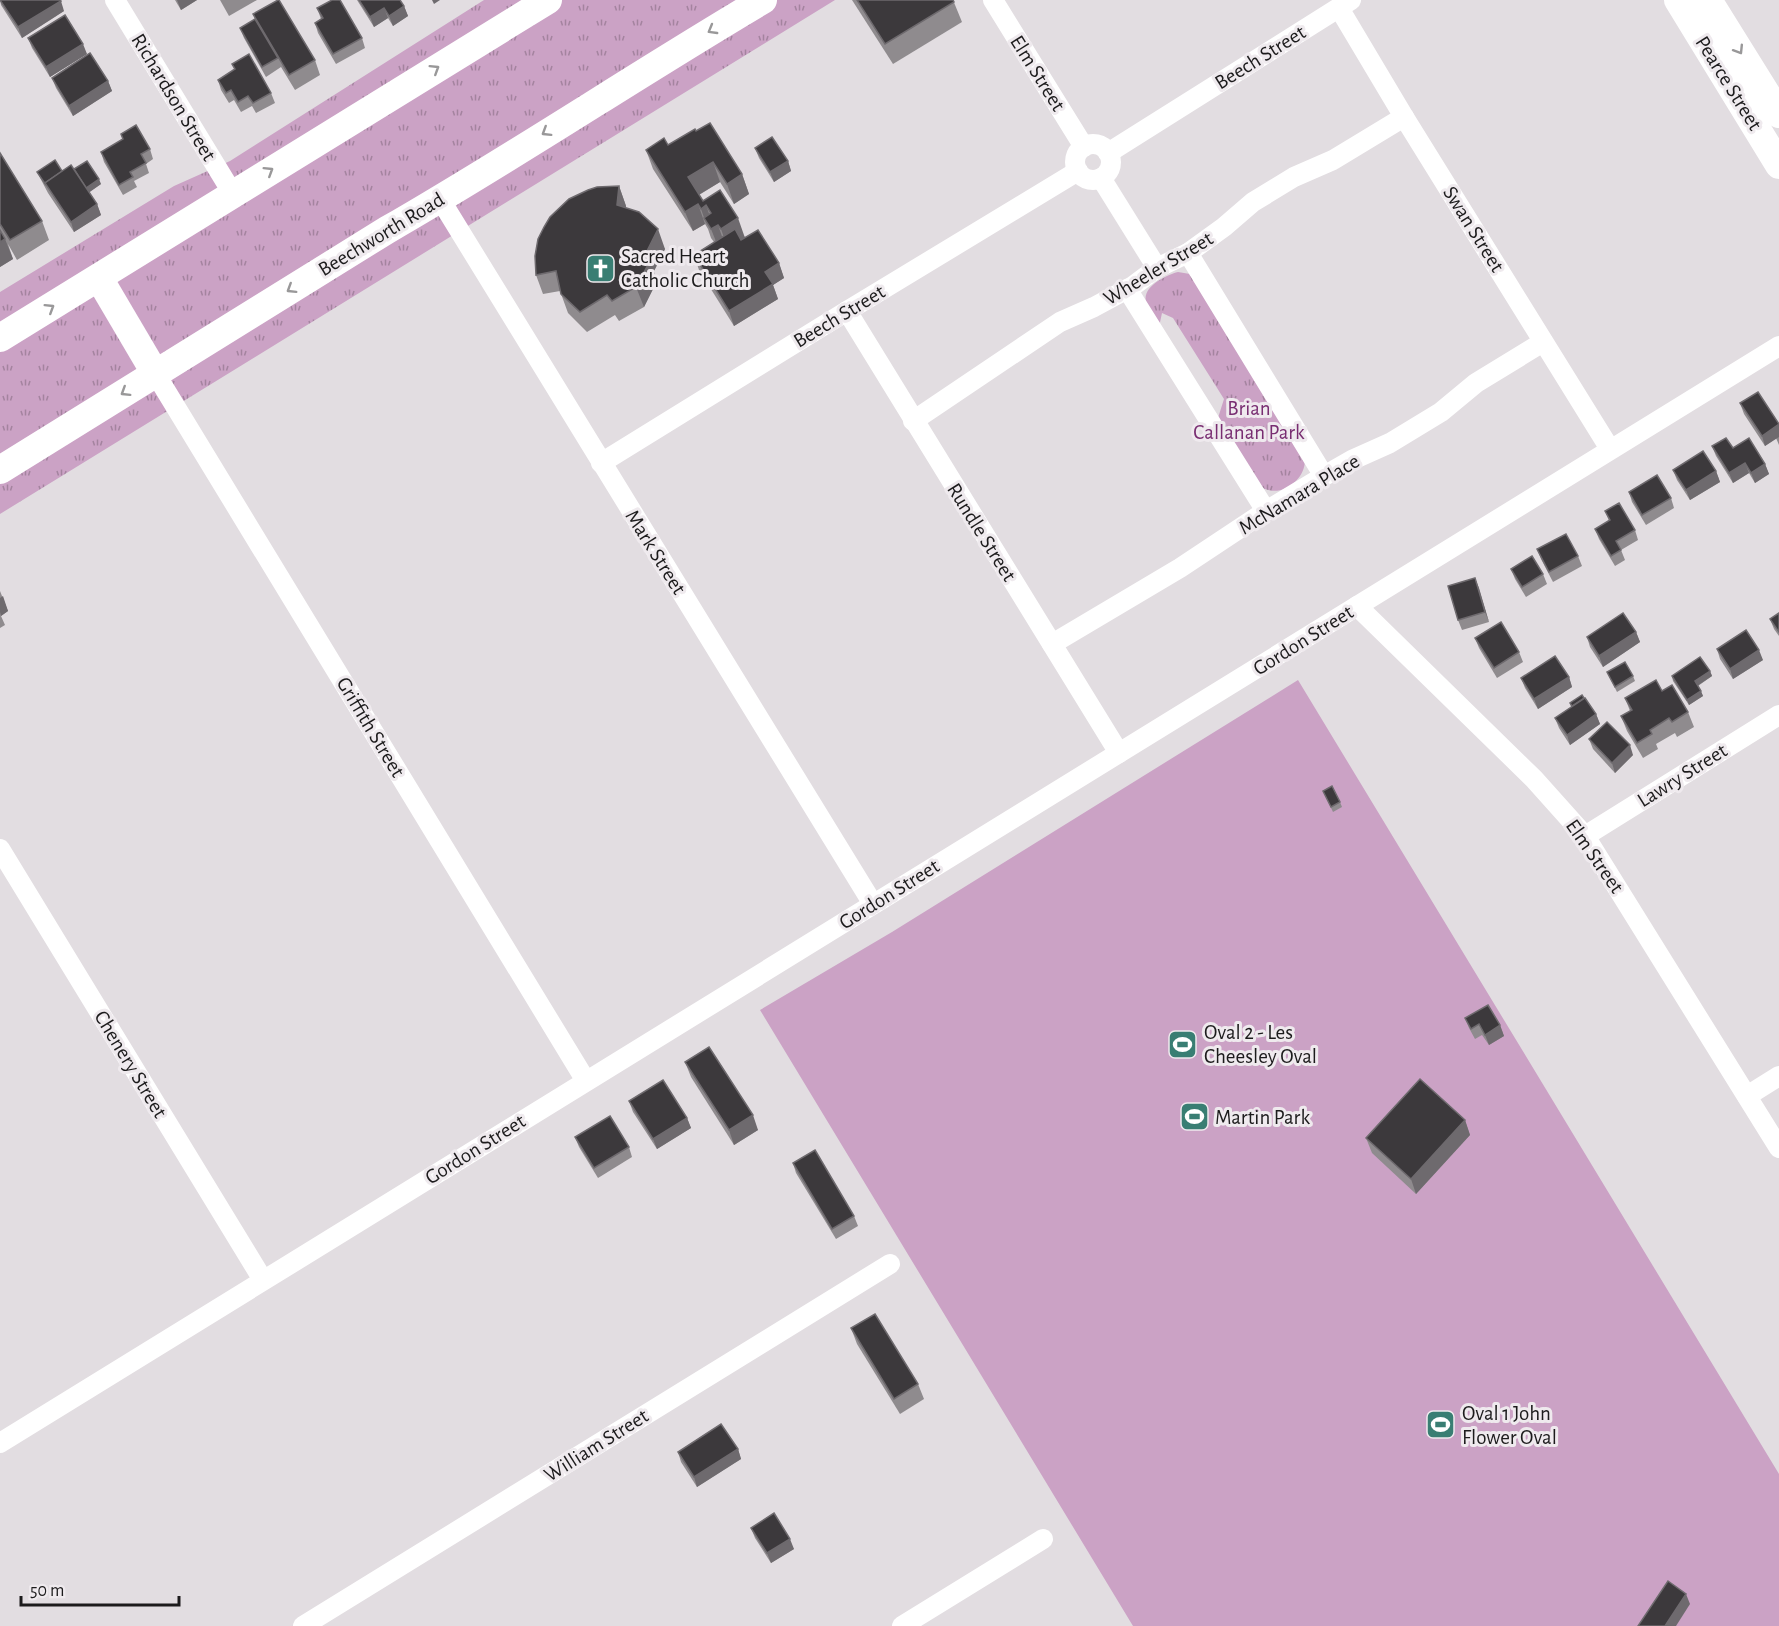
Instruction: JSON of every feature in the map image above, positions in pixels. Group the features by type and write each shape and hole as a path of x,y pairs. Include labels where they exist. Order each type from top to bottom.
{"main road":[{"path":"0,338 548,0"},
{"name":"Beechworth Road","path":"0,470 763,0"},
{"name":"Pearce Street","path":"1678,0 1776,153"},
{"name":"Pearce Street","path":"1707,0 1779,114"},
{"path":"99,278 155,373"}],"street":[{"name":"Richardson Street","path":"115,0 232,194"},
{"name":"Elm Street","path":"993,0 1083,147"},
{"name":"Swan Street","path":"1345,4 1404,117 1610,449"},
{"name":"Beech Street","path":"1108,153 1345,4"},
{"name":"Wheeler Street","path":"913,421 1060,322 1094,307 1127,289 1157,268 1188,253 1253,202 1301,173 1333,160 1404,117"},
{"path":"1096,144 1108,153 1111,161 1110,167 1101,178 1087,179 1078,171 1075,159 1083,147 1096,144"},
{"name":"Beech Street","path":"602,463 1078,171"},
{"path":"1101,178 1157,268"},
{"name":"Mark Street","path":"440,199 873,904"},
{"path":"1188,253 1324,476"},
{"path":"1127,289 1266,511"},
{"name":"Rundle Street","path":"847,311 1119,753"},
{"name":"McNamara Place","path":"1052,644 1180,568 1324,476 1390,442 1441,412 1476,383 1544,342"},
{"name":"Gordon Street","path":"0,1443 1779,346"},
{"name":"Griffith Street","path":"155,373 586,1081"},
{"name":"Elm Street","path":"1357,606 1534,779 1585,836 1779,1148"},
{"name":"Lawry Street","path":"1585,836 1779,715"},
{"name":"Chenery Street","path":"0,849 263,1280"},
{"path":"1747,1096 1779,1076"},
{"name":"William Street","path":"303,1626 890,1264"},
{"path":"902,1626 1043,1539"}],"green space":[{"path":"484,0 835,0 0,514 0,292 174,186 230,161"},
{"name":"Brian Callanan Park","path":"1178,272 1190,274 1305,460 1301,475 1290,486 1276,491 1261,487 1217,421 1224,399 1173,318 1162,313 1159,327 1150,312 1146,296 1151,286"},
{"name":"Martin Park","path":"1298,680 1779,1474 1779,1626 1133,1626 760,1010 892,932"}],"building":[{"path":"0,0 60,0 61,1 18,27"},
{"path":"278,0 315,60 289,75 253,14"},
{"path":"332,0 340,0 362,38 333,54 315,23 323,18 317,8"},
{"path":"359,0 400,0 404,6 389,16 384,8 370,17"},
{"path":"857,0 953,0 954,2 885,44"},
{"path":"65,15 83,44 46,67 28,38"},
{"path":"255,19 278,58 262,67 240,28"},
{"path":"90,53 108,81 69,106 52,78"},
{"path":"249,54 271,93 253,103 248,96 238,102 231,90 226,93 218,80 235,69 232,64"},
{"path":"710,123 742,174 727,184 713,162 688,177 703,201 720,190 738,218 721,229 718,225 711,229 704,218 711,213 706,205 701,209 698,204 685,212 646,150 664,138 668,145"},
{"path":"136,125 150,149 141,154 146,163 130,172 133,177 119,185 101,152 123,139 121,134"},
{"path":"772,137 788,161 770,172 755,148"},
{"path":"0,153 42,221 10,240 0,224"},
{"path":"55,160 62,171 45,183 46,185 37,172"},
{"path":"87,161 99,179 86,188 74,169"},
{"path":"71,165 97,204 71,222 45,183"},
{"name":"Sacred Heart Catholic Church","path":"619,186 617,205 639,212 658,229 644,257 650,261 636,287 612,301 607,295 580,312 561,294 556,271 536,275 535,256 538,239 550,217 569,199 597,187"},
{"path":"735,229 741,240 758,230 779,263 765,272 773,284 729,311 694,255"},
{"path":"0,230 5,239 0,242"},
{"path":"1758,392 1779,424 1762,436 1740,403"},
{"path":"1726,438 1733,448 1749,438 1765,464 1751,473 1745,463 1729,473 1712,446"},
{"path":"1703,451 1716,471 1686,490 1673,470"},
{"path":"1657,475 1671,498 1642,515 1629,492"},
{"path":"1619,503 1635,530 1616,541 1621,550 1611,556 1595,529 1610,520 1605,511"},
{"path":"1566,534 1578,556 1549,572 1537,549"},
{"path":"1532,556 1543,574 1522,587 1511,569"},
{"path":"1475,578 1485,612 1458,620 1448,586"},
{"path":"1623,613 1636,632 1599,656 1587,637"},
{"path":"1779,613 1779,632 1770,619"},
{"path":"1501,622 1519,652 1494,668 1475,638"},
{"path":"1746,630 1759,650 1730,669 1717,649"},
{"path":"1555,656 1569,677 1534,699 1521,678"},
{"path":"1700,657 1710,671 1695,681 1701,691 1687,700 1672,676"},
{"path":"1625,662 1633,676 1615,687 1607,672"},
{"path":"1656,680 1662,691 1672,685 1688,712 1672,722 1669,718 1650,730 1652,734 1637,743 1621,716 1632,710 1625,698"},
{"path":"1582,695 1584,698 1572,706 1570,703"},
{"path":"1585,698 1596,714 1567,735 1555,718"},
{"path":"1607,722 1630,745 1612,763 1589,739"},
{"path":"1332,786 1340,802 1331,807 1323,791"},
{"path":"1488,1005 1500,1025 1485,1035 1479,1024 1471,1029 1465,1018"},
{"path":"709,1047 753,1115 729,1130 685,1062"},
{"path":"1420,1079 1465,1120 1411,1179 1366,1138"},
{"path":"663,1080 687,1118 653,1139 629,1101"},
{"path":"610,1116 629,1147 594,1168 575,1137"},
{"path":"815,1150 854,1216 832,1229 793,1163"},
{"path":"875,1314 918,1384 894,1399 851,1328"},
{"path":"721,1424 738,1449 694,1477 678,1452"},
{"path":"774,1513 790,1539 767,1553 751,1528"},
{"path":"1668,1581 1686,1594 1665,1626 1638,1626"}],"place":[{"name":"Sacred Heart Catholic Church","path":"600,268"},
{"name":"Oval 2 - Les Cheesley Oval","path":"1183,1044"},
{"name":"Martin Park","path":"1194,1117"},
{"name":"Oval 1 John Flower Oval","path":"1441,1425"}]}
